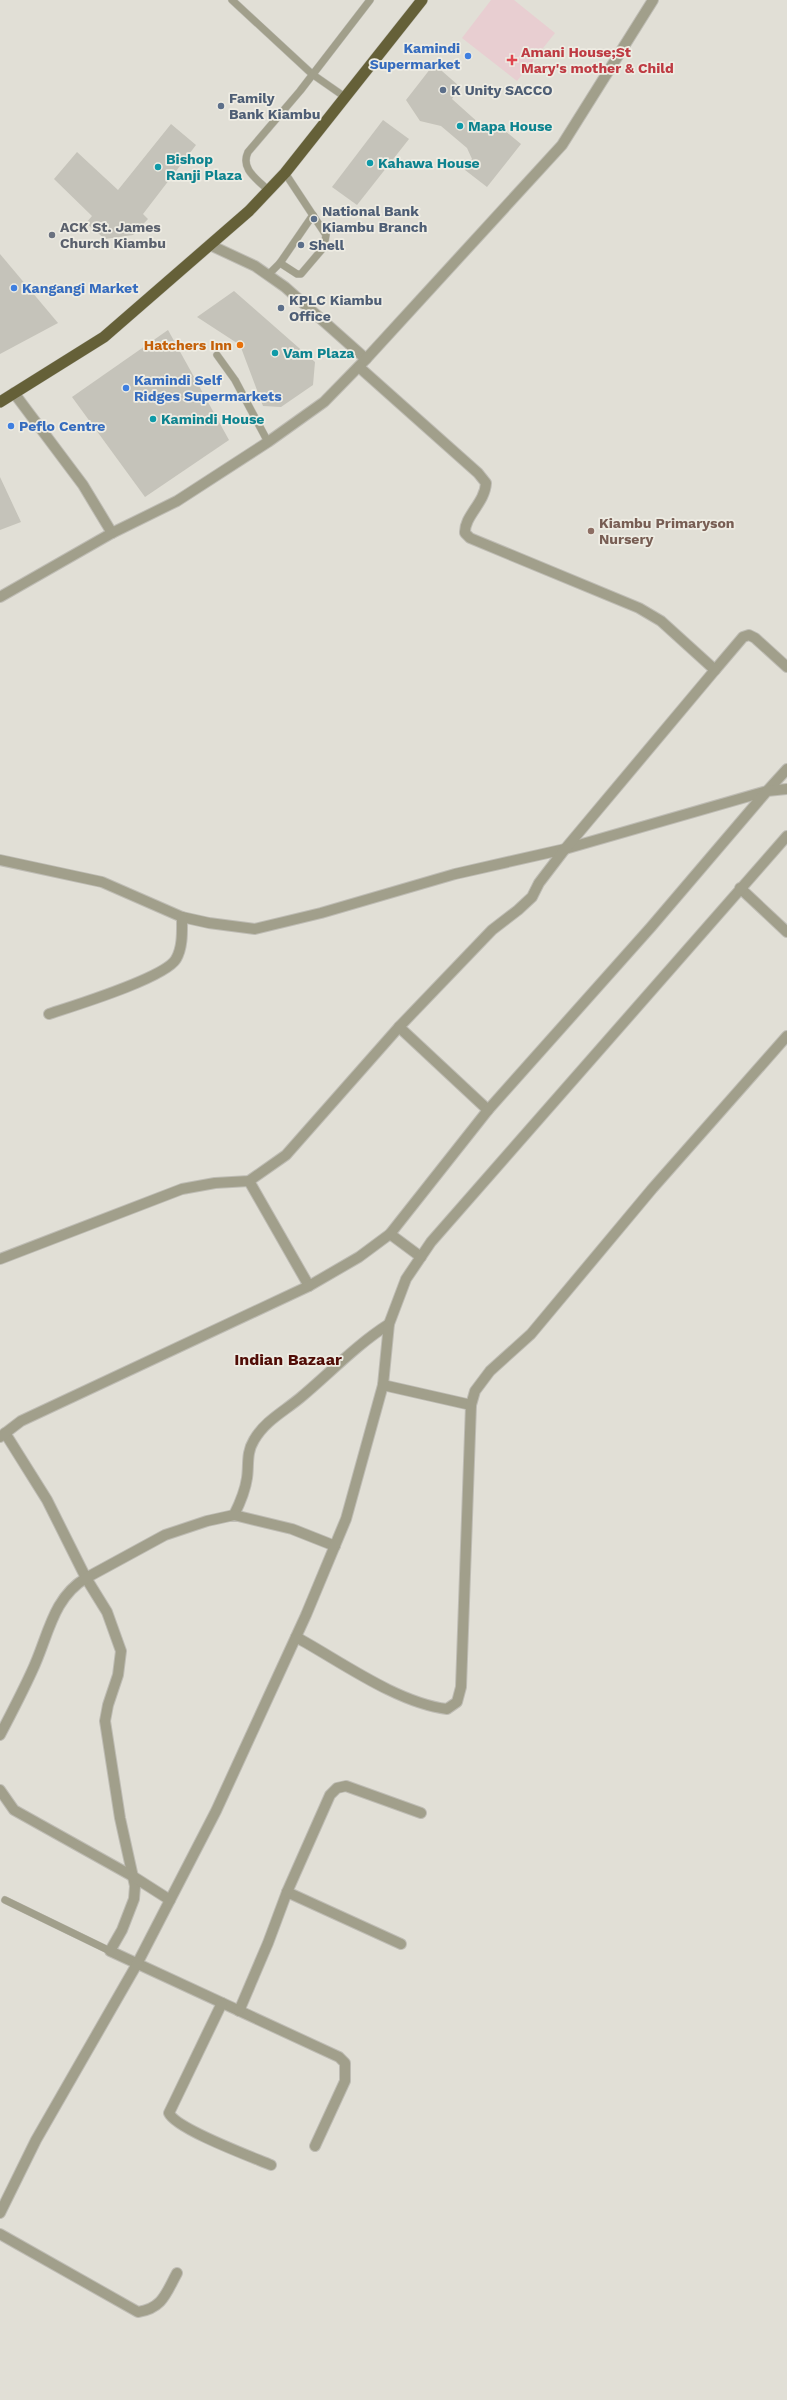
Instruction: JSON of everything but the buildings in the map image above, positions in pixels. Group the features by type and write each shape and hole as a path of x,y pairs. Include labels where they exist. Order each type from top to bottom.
{"highway":[{"path":"0,402 104,337 210,245 269,191 285,173 422,0"}],"street":[{"path":"0,597 112,533 177,501 268,442 324,402 359,367 562,145 653,0"},
{"path":"210,245 255,266 285,287 366,359"},
{"path":"359,367 478,473 486,483 484,498 465,526 465,533 470,538 639,608 661,621 715,670"},
{"path":"14,394 83,485 112,533"},
{"path":"0,1259 182,1189 214,1183 249,1181 286,1155 399,1027 492,930 532,897 539,883 565,849 743,637 749,636 756,638 787,667"},
{"path":"315,2146 345,2081 345,2063 339,2056 110,1951 122,1930 134,1899 134,1877 120,1818 105,1721 108,1705 118,1675 121,1651 107,1612 86,1578 47,1500 3,1435 21,1421 309,1286 359,1257 390,1234 488,1110 651,927 787,769"},
{"path":"0,860 102,882 182,917 209,923 255,929 321,913 455,874 565,849 767,792 787,789"},
{"path":"0,2213 36,2140 137,1964 216,1811 296,1637 346,1519 383,1385 389,1324 406,1279 436,1236 787,836"},
{"path":"740,888 787,932"},
{"path":"49,1014 130,985 169,968 176,959 181,942 182,917"},
{"path":"399,1027 488,1110"},
{"path":"296,1637 398,1694 428,1707 447,1709 457,1702 461,1687 471,1405 475,1391 490,1371 531,1334 652,1189 787,1036"},
{"path":"249,1181 309,1286"},
{"path":"390,1234 421,1257"},
{"path":"234,1515 243,1497 247,1478 246,1459 253,1441 266,1423 299,1399 366,1339 389,1324"},
{"path":"383,1385 471,1405"},
{"path":"0,1735 32,1670 59,1604 74,1585 86,1578 165,1535 207,1521 234,1515 292,1528 334,1546"},
{"path":"239,2011 321,1811 330,1795 337,1788 346,1786 362,1790 421,1813"},
{"path":"0,1790 14,1810 134,1877 170,1900"},
{"path":"287,1892 401,1944"},
{"path":"222,2003 169,2113 171,2118 189,2129 271,2166"},
{"path":"0,2234 138,2312 151,2310 161,2302 177,2273"}],"lane":[{"path":"232,0 312,74 345,97"},
{"path":"269,191 247,169 245,158 248,152 370,0"},
{"path":"280,263 297,274 301,274 324,247 326,235 285,173"},
{"path":"268,275 280,263 313,215"},
{"path":"217,355 235,380 268,442"},
{"path":"5,1900 110,1951"}],"shaded area":[{"name":"Amani House;St Mary's mother & Child","path":"491,0 514,0 555,33 517,81 462,38"}],"place":[{"name":"Kamindi Supermarket","path":"468,56"},
{"name":"Amani House;St Mary's mother & Child","path":"512,60"},
{"name":"K Unity SACCO","path":"443,90"},
{"name":"Family Bank Kiambu","path":"221,106"},
{"name":"Mapa House","path":"460,126"},
{"name":"Kahawa House","path":"370,163"},
{"name":"Bishop Ranji Plaza","path":"158,167"},
{"name":"National Bank Kiambu Branch","path":"314,219"},
{"name":"ACK St. James Church Kiambu","path":"52,235"},
{"name":"Shell","path":"301,245"},
{"name":"Kangangi Market","path":"14,288"},
{"name":"KPLC Kiambu Office","path":"281,308"},
{"name":"Hatchers Inn","path":"240,345"},
{"name":"Vam Plaza","path":"275,353"},
{"name":"Kamindi Self Ridges Supermarkets","path":"126,388"},
{"name":"Kamindi House","path":"153,419"},
{"name":"Peflo Centre","path":"11,426"},
{"name":"Kiambu Primaryson Nursery","path":"591,531"}],"district":[{"name":"Indian Bazaar","path":"288,1359"}]}
